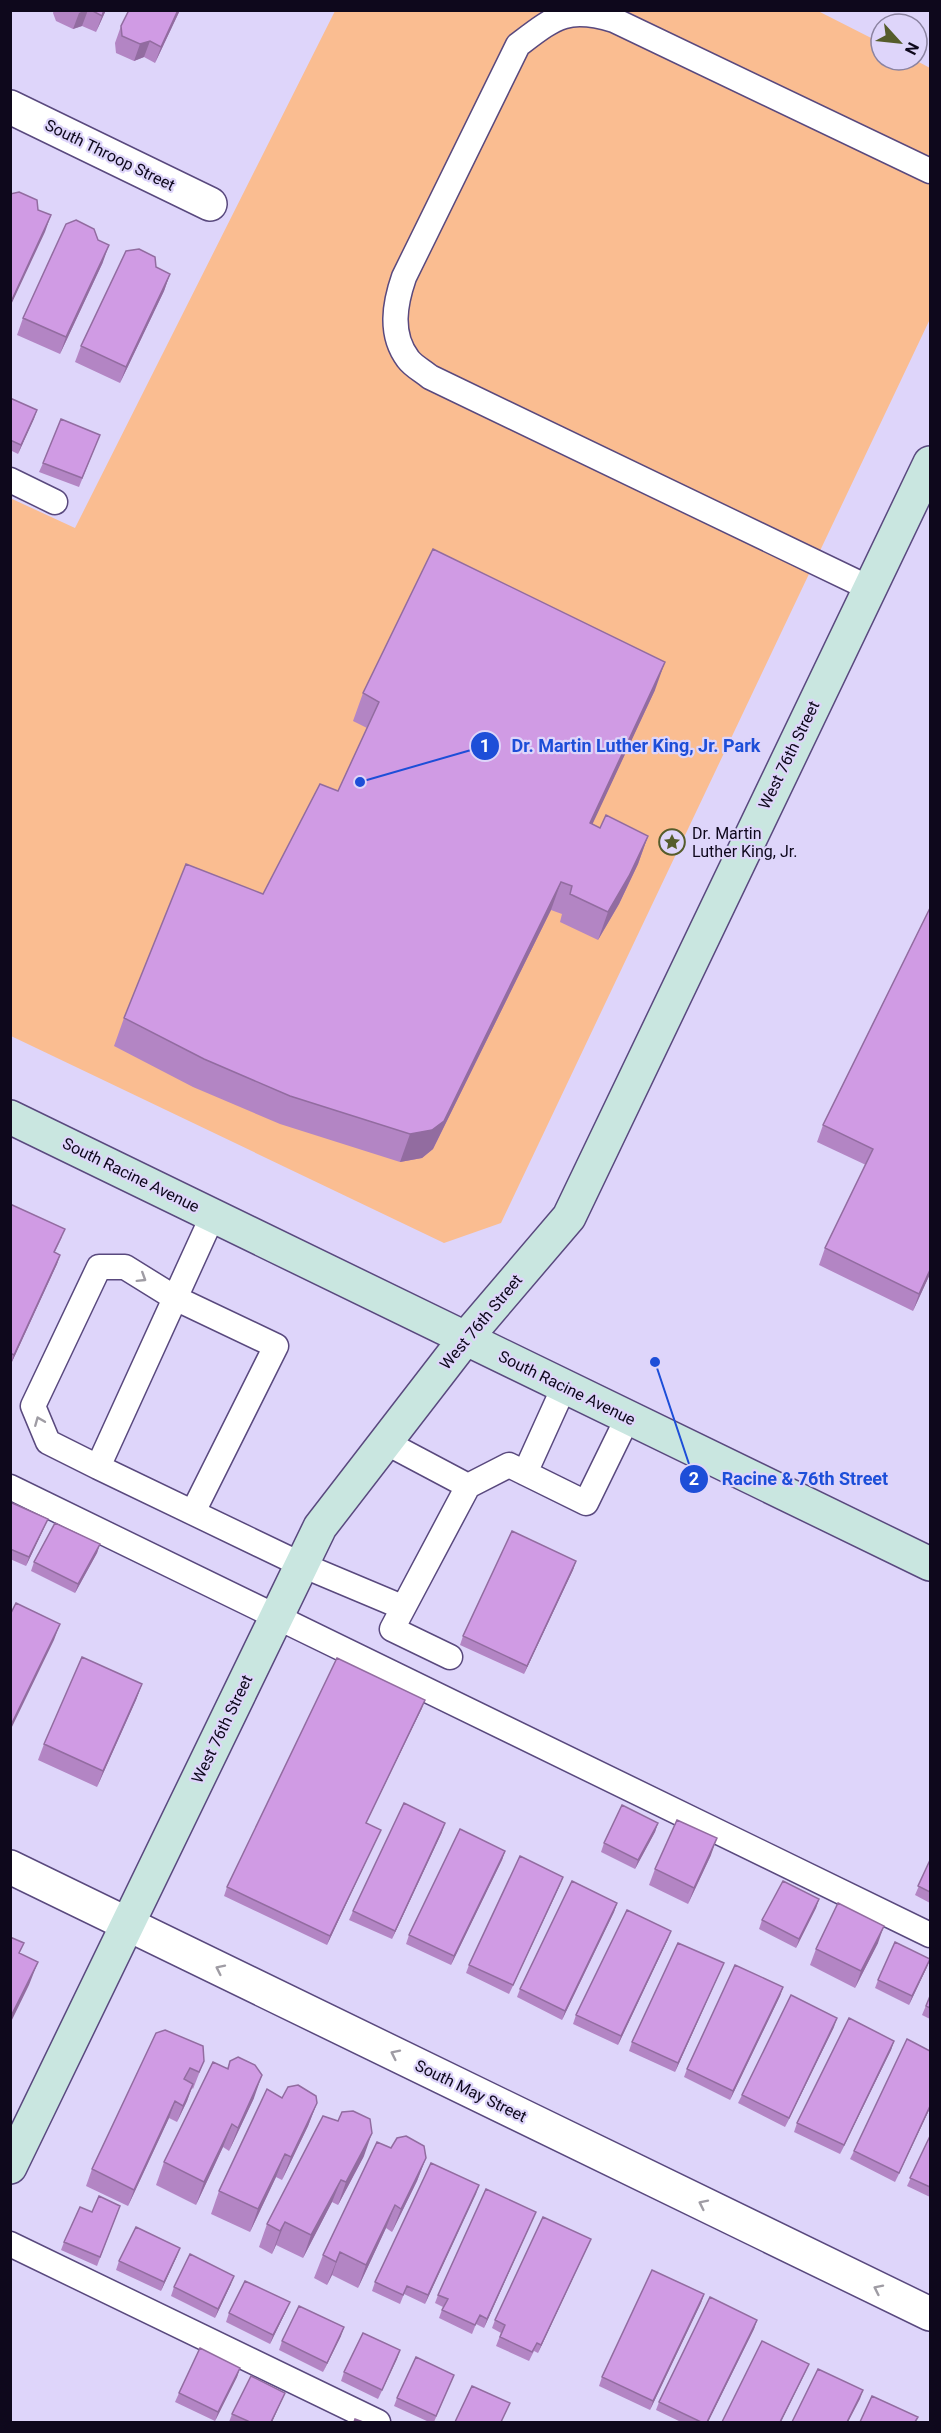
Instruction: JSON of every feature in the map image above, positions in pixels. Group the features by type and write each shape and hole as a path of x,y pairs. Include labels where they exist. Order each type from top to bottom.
{"street":[{"name":"South Throop Street","path":"10,107 210,204"},
{"name":"West 76th Street","path":"10,2167 320,1527 465,1339 569,1217 930,463"},
{"name":"South Racine Avenue","path":"10,1117 930,1564"},
{"name":"South May Street","path":"10,1867 930,2314"}],"lane":[{"path":"869,588 430,377 408,358 396,329 394,305 404,277 518,45 543,26 566,14 590,13 614,20 930,171"},
{"path":"10,480 55,502"},
{"path":"98,1467 213,1215"},
{"path":"193,1512 276,1346 175,1298 124,1267 99,1267 33,1406 48,1442 98,1467 302,1564 402,1607"},
{"path":"525,1473 564,1387"},
{"path":"450,1657 392,1629 468,1486 509,1465 586,1503 628,1418"},
{"path":"385,1442 468,1486"},
{"path":"10,1487 930,1935"},
{"path":"10,2244 378,2422"}],"shaded area":[{"path":"335,11 818,11 869,37 869,72 929,72 930,68 930,319 501,1223 444,1243 11,1036 10,498 75,528"}],"building":[{"path":"91,10 104,10 102,16"},
{"path":"129,10 178,10 161,47 150,41 140,44 122,36 121,26"},
{"path":"19,192 37,200 38,210 51,215 10,304 10,194"},
{"path":"76,220 94,229 98,240 109,245 66,337 23,318 66,224"},
{"path":"139,249 155,257 156,267 170,274 126,367 81,346 126,251"},
{"path":"10,398 37,410 21,445 10,440"},
{"path":"61,419 100,435 82,478 43,463"},
{"path":"433,549 665,662 590,823 600,828 606,815 648,836 629,876 608,912 570,894 572,886 561,882 444,1121 432,1130 410,1134 290,1096 204,1059 124,1018 186,864 263,894 320,784 338,791 379,702 363,693"},
{"path":"930,908 930,1270 919,1294 825,1248 873,1149 823,1125"},
{"path":"10,1204 65,1229 54,1252 60,1255 14,1355 10,1353"},
{"path":"10,1502 48,1519 29,1557 10,1549"},
{"path":"55,1523 100,1544 78,1584 34,1562"},
{"path":"512,1531 576,1561 527,1666 463,1636"},
{"path":"16,1603 60,1624 10,1725 10,1615"},
{"path":"82,1657 142,1684 103,1771 44,1744"},
{"path":"337,1658 425,1700 366,1823 381,1830 330,1936 227,1887"},
{"path":"404,1803 445,1823 395,1931 353,1911"},
{"path":"622,1805 658,1823 638,1860 604,1843"},
{"path":"677,1820 717,1838 694,1888 655,1869"},
{"path":"460,1829 505,1851 454,1956 409,1935"},
{"path":"520,1856 563,1877 513,1985 469,1965"},
{"path":"930,1860 930,1892 918,1886"},
{"path":"572,1881 617,1903 565,2011 520,1989"},
{"path":"783,1881 819,1899 799,1939 762,1920"},
{"path":"838,1903 884,1926 861,1971 816,1949"},
{"path":"627,1910 671,1931 621,2036 576,2015"},
{"path":"10,1937 24,1943 19,1953 38,1962 10,2018"},
{"path":"895,1942 930,1959 912,1996 878,1980"},
{"path":"678,1943 724,1963 678,2063 632,2042"},
{"path":"735,1965 783,1987 733,2091 687,2069"},
{"path":"791,1995 837,2018 789,2118 742,2095"},
{"path":"930,1996 930,2008 926,2006"},
{"path":"849,2018 894,2041 844,2145 797,2123"},
{"path":"165,2030 203,2046 204,2061 199,2072 190,2068 184,2079 193,2084 183,2106 175,2101 134,2190 92,2169 156,2033"},
{"path":"907,2039 930,2051 930,2106 899,2173 854,2151"},
{"path":"238,2057 255,2065 262,2075 238,2128 232,2124 204,2182 164,2162 213,2062 228,2069 230,2061"},
{"path":"298,2085 316,2096 317,2103 291,2157 285,2154 258,2209 219,2191 267,2089 282,2098 288,2087"},
{"path":"353,2111 370,2119 372,2133 346,2182 341,2180 311,2235 285,2222 280,2231 267,2224 323,2116 338,2121 342,2112"},
{"path":"406,2136 424,2146 426,2158 401,2209 395,2205 366,2265 340,2252 336,2262 323,2255 377,2142 391,2148 397,2138"},
{"path":"930,2136 930,2187 910,2178"},
{"path":"431,2163 479,2185 428,2295 407,2286 403,2295 375,2282"},
{"path":"486,2189 536,2212 487,2319 480,2315 475,2325 442,2310 448,2299 438,2295"},
{"path":"99,2196 120,2206 100,2257 64,2242 80,2207 92,2212"},
{"path":"543,2217 591,2239 541,2345 537,2343 532,2352 500,2337 505,2325 495,2320"},
{"path":"136,2227 180,2248 164,2282 119,2261"},
{"path":"190,2254 234,2276 218,2309 174,2287"},
{"path":"652,2270 704,2294 653,2401 602,2377"},
{"path":"245,2281 290,2302 273,2335 229,2313"},
{"path":"710,2297 757,2320 707,2422 701,2422 659,2402"},
{"path":"299,2306 344,2327 327,2363 282,2341"},
{"path":"363,2333 400,2350 382,2390 344,2372"},
{"path":"762,2341 809,2364 780,2422 722,2422"},
{"path":"200,2348 240,2368 218,2412 179,2393"},
{"path":"416,2357 454,2375 436,2416 397,2398"},
{"path":"818,2369 863,2390 847,2422 792,2422"},
{"path":"251,2376 285,2393 271,2422 250,2422 232,2414"},
{"path":"472,2386 510,2403 501,2422 455,2422"},
{"path":"872,2396 918,2417 915,2422 860,2422"}],"place":[{"name":"Dr. Martin Luther King, Jr. Park","path":"360,782"},
{"name":"Dr. Martin Luther King, Jr.","path":"672,842"},
{"name":"Racine & 76th Street","path":"655,1362"}]}
